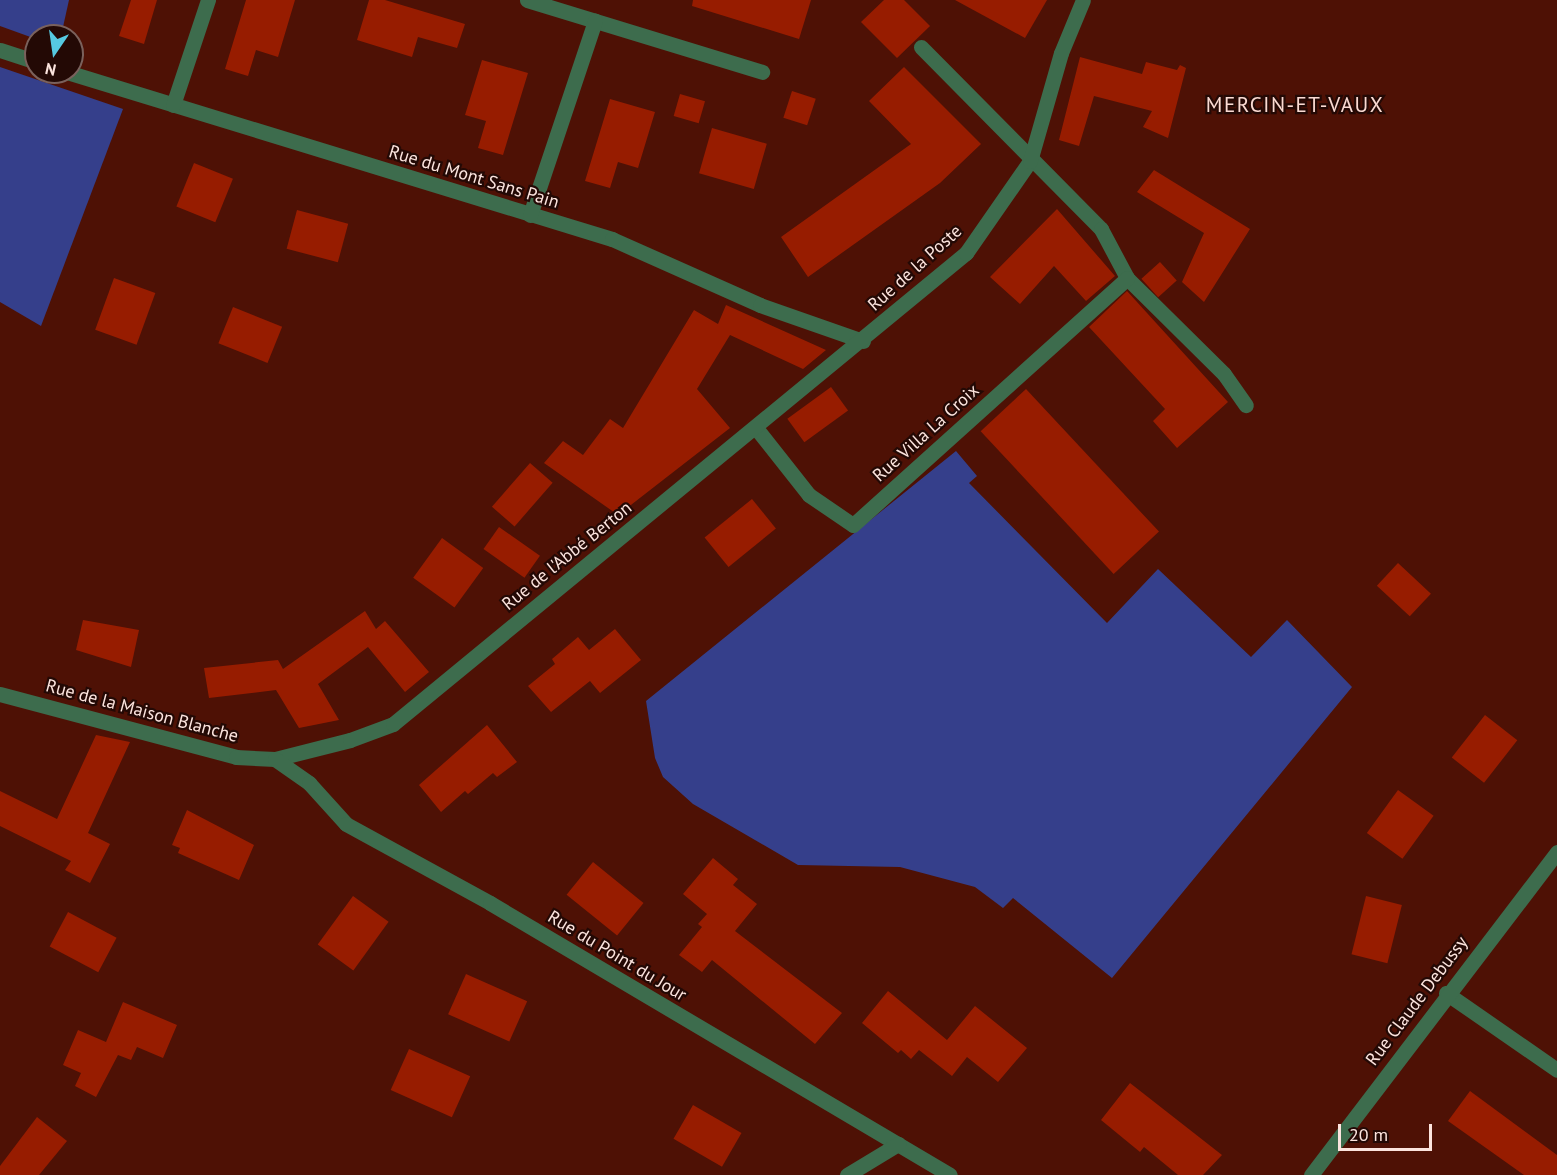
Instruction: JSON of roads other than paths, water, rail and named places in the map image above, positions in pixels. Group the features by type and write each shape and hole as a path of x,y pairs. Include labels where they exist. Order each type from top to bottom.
{"street":[{"path":"173,105 208,0"},
{"path":"527,0 762,72"},
{"name":"Rue de la Poste","path":"863,341 966,253 1030,161 1061,52 1083,0"},
{"path":"530,214 596,21"},
{"path":"921,47 1030,161 1051,175 1101,229 1127,278 1224,374 1246,405"},
{"path":"0,50 24,58"},
{"name":"Rue du Mont Sans Pain","path":"84,77 612,239 760,305 863,341"},
{"name":"Rue Villa La Croix","path":"756,428 809,495 853,525 1127,278"},
{"name":"Rue de l'Abbé Berton","path":"275,759 350,740 393,724 863,341"},
{"name":"Rue de la Maison Blanche","path":"0,694 236,757 275,759"},
{"name":"Rue du Point du Jour","path":"275,759 309,783 346,824 490,903 950,1175"},
{"name":"Rue Claude Debussy","path":"1311,1175 1446,993 1557,852"},
{"path":"1446,993 1557,1070"},
{"path":"847,1175 898,1144"}],"district":[{"name":"MERCIN-ET-VAUX","path":"1295,105"}]}
